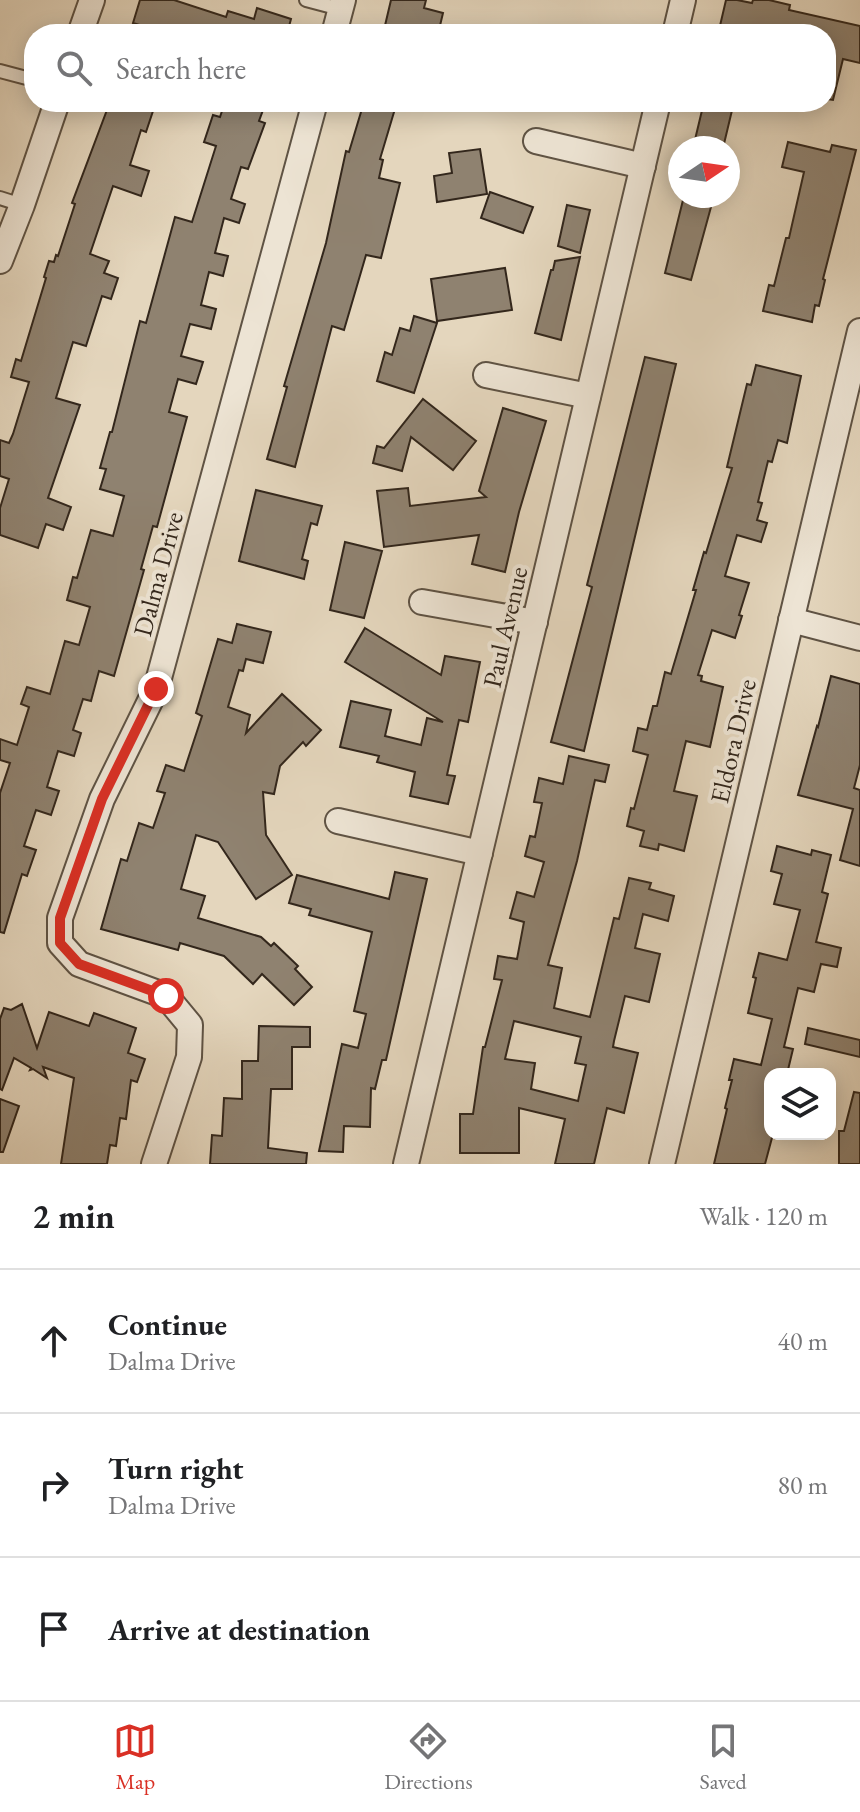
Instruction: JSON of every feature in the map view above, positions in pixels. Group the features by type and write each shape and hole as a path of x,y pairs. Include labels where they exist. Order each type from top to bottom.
{"street":[{"path":"84,24 92,0"},
{"path":"677,24 683,0"},
{"path":"337,24 342,4"},
{"path":"0,261 11,202 52,112"},
{"name":"Dalma Drive","path":"154,1164 189,1057 190,1025 166,996 79,964 60,943 60,918 102,799 156,689 312,112"},
{"name":"Paul Avenue","path":"406,1164 656,112"},
{"path":"536,141 643,166"},
{"name":"Eldora Drive","path":"662,1164 860,331"},
{"path":"486,375 588,396"},
{"path":"422,602 535,622"},
{"path":"791,620 860,638"},
{"path":"338,821 480,853"}],"lane":[{"path":"306,0 342,4"},
{"path":"0,71 24,77"}],"building":[{"path":"140,0 174,0 226,17 228,11 254,19 257,8 291,19 290,24 133,23"},
{"path":"391,0 426,0 424,8 443,13 440,24 385,24"},
{"path":"726,0 752,3 753,0 769,0 790,5 789,10 860,26 860,63 843,59 836,88 836,24 720,24"},
{"path":"106,112 153,112 146,132 141,130 130,165 149,171 141,196 113,186 90,254 109,261 104,273 118,278 111,299 102,296 86,346 73,342 56,398 80,405 48,498 71,507 63,530 46,524 38,548 0,535 0,508 9,479 0,476 0,440 9,443 29,382 11,377 16,359 21,361 49,261 54,262 58,256 75,204 72,203"},
{"path":"222,112 262,112 259,121 265,123 248,169 241,167 231,199 245,204 239,223 224,218 215,253 228,256 223,276 209,272 201,305 216,309 211,329 190,324 181,356 203,362 196,384 178,379 169,412 187,417 157,527 153,526 114,676 99,671 91,701 83,699 73,730 81,733 74,756 58,751 47,787 59,791 51,815 36,810 24,846 36,850 27,876 22,874 4,933 0,932 0,793 10,763 0,760 0,739 17,745 29,707 21,704 27,687 50,694 65,641 79,645 90,607 67,600 73,577 77,578 91,530 113,536 124,496 100,489 106,469 100,468 140,321 146,323 175,217 192,222 216,146 204,142 213,115 220,117"},
{"path":"361,112 394,112 380,159 383,160 379,178 400,183 381,258 366,255 344,330 332,326 295,467 267,459 287,387 284,386 326,243 346,151 349,152"},
{"path":"702,112 732,112 726,136 696,136"},
{"path":"788,142 830,152 832,145 856,150 819,306 815,305 812,322 763,311 769,285 774,286 786,238 789,238 804,172 782,167"},
{"path":"480,149 487,194 437,202 434,176 452,173 449,153"},
{"path":"490,192 533,207 523,233 481,218"},
{"path":"567,205 590,210 580,253 558,246"},
{"path":"681,208 711,208 691,280 665,273"},
{"path":"580,257 561,340 535,333 555,261"},
{"path":"505,268 512,310 437,321 431,279"},
{"path":"414,316 437,323 414,393 377,381 385,352 392,355 400,328 410,331"},
{"path":"645,357 676,364 584,751 551,742 592,587 587,585"},
{"path":"756,365 801,376 787,443 778,440 772,462 768,461 758,502 762,503 757,520 767,523 761,542 737,535 725,576 749,583 735,638 712,630 698,675 702,676 701,681 723,687 710,747 686,741 674,791 697,796 684,851 659,844 658,850 640,846 644,831 627,826 648,755 633,751 638,728 647,730 653,706 657,706 665,672 671,674 704,552 732,468 727,467 747,384 751,385"},
{"path":"423,399 476,441 453,470 411,437 402,471 373,463 377,446 384,448"},
{"path":"503,408 546,421 505,572 472,564 479,535 384,547 377,491 408,488 410,506 486,497 479,491"},
{"path":"256,490 322,506 317,525 311,523 302,559 308,561 304,579 239,561"},
{"path":"345,542 382,551 364,618 330,610"},
{"path":"237,624 271,632 263,663 246,659 243,671 239,670 228,707 250,715 246,733 282,694 321,730 306,746 303,742 280,766 274,794 263,792 266,835 292,875 256,899 218,842 196,835 181,889 205,896 198,918 261,937 271,946 274,943 298,966 295,969 312,987 294,1005 262,974 253,984 224,956 180,943 178,950 101,929 121,859 127,861 139,823 153,828 165,793 157,791 166,765 184,771 202,716 196,713 218,639 232,643"},
{"path":"365,628 441,675 445,656 480,662 468,722 459,720 447,775 455,776 448,804 410,796 415,772 377,762 379,756 340,747 351,701 391,710 385,736 421,745 427,718 443,722 345,662"},
{"path":"831,676 860,684 860,765 854,788 860,790 860,866 840,860 853,809 798,795"},
{"path":"569,756 609,765 605,782 595,780 577,861 548,965 562,968 554,1008 590,1017 614,918 619,919 629,878 651,883 649,889 674,896 668,921 643,914 635,948 660,954 649,1002 625,996 614,1041 613,1047 638,1053 624,1113 607,1108 594,1164 555,1164 565,1119 519,1108 519,1153 460,1153 460,1114 473,1114 483,1047 502,980 494,979 498,956 517,959 524,922 510,918 517,892 534,897 544,862 525,856 530,836 535,837 542,803 534,802 539,778 563,784","holes":["514,1021 581,1037 575,1063 586,1065 578,1101 531,1089 535,1063 505,1059"]},
{"path":"777,846 811,855 812,850 831,855 822,892 828,894 816,942 841,948 837,967 821,964 814,992 798,988 784,1047 793,1049 788,1068 764,1068 764,1140 771,1140 765,1164 714,1164 727,1109 734,1059 761,1065 772,1019 748,1013 759,953 787,960 800,910 774,904 782,874 771,871"},
{"path":"395,872 427,879 386,1060 382,1060 375,1089 371,1088 370,1127 344,1126 343,1152 319,1151 342,1044 358,1048 366,1014 354,1011 372,932 309,915 311,909 289,903 297,875 389,899"},
{"path":"22,1004 37,1048 49,1012 89,1026 94,1013 136,1028 128,1053 145,1059 137,1082 131,1080 126,1119 120,1118 116,1146 110,1145 107,1164 61,1164 74,1078 43,1067 47,1078 14,1058 0,1089 0,1019 4,1008 11,1010"},
{"path":"259,1026 310,1027 310,1047 292,1047 292,1089 271,1089 268,1148 307,1153 306,1164 210,1164 212,1135 222,1136 224,1098 242,1099 242,1061 258,1061"},
{"path":"808,1028 860,1040 860,1057 805,1044"},
{"path":"854,1092 860,1093 860,1164 839,1164 839,1131 844,1131"},
{"path":"0,1099 19,1106 3,1152 0,1152"}],"route":[{"path":"156,689 102,799 60,918 60,943 79,964 166,996"}]}
